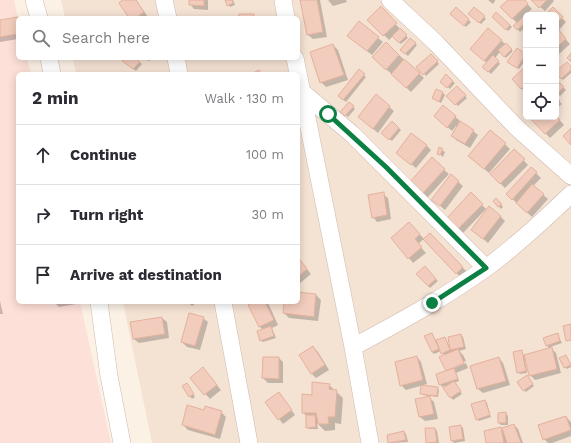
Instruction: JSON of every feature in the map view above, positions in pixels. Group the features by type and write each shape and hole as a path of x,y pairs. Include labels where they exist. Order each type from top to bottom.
{"street":[{"path":"34,0 38,16"},
{"path":"164,0 168,16"},
{"path":"283,0 286,16"},
{"path":"390,0 436,43 516,127 571,176"},
{"path":"48,60 52,72"},
{"path":"176,60 179,72"},
{"path":"295,60 298,72"},
{"path":"300,82 370,443"},
{"path":"302,92 363,145 486,268"},
{"path":"352,347 432,303 486,268 539,225 571,194"},
{"path":"99,304 109,376 122,443"},
{"path":"223,304 249,443"}],"shaded area":[{"path":"0,0 14,0 18,16 16,16 16,60 28,60 30,72 16,72 16,304 80,304 111,443 0,443"},
{"path":"61,0 571,0 571,443 152,443 123,304 300,304 300,72 76,72 73,60 300,60 300,16 65,16"}],"building":[{"path":"122,0 136,0 144,12 139,16 128,16 119,3"},
{"path":"189,0 204,0 204,6 189,5"},
{"path":"225,0 232,0 233,3 227,6"},
{"path":"300,0 317,0 323,32 307,35"},
{"path":"508,0 525,0 528,4 512,19 500,7"},
{"path":"531,0 547,0 539,8"},
{"path":"381,6 397,23 383,36 367,20"},
{"path":"456,7 469,19 464,26 450,14"},
{"path":"474,7 485,16 479,23 468,14"},
{"path":"553,7 558,12 548,12"},
{"path":"496,12 510,25 506,30 492,17"},
{"path":"559,13 563,17 559,21"},
{"path":"239,14 254,14 254,16 239,16"},
{"path":"16,17 16,34 0,37 0,20"},
{"path":"523,17 523,25 517,30 513,26"},
{"path":"359,21 379,37 367,51 347,36"},
{"path":"400,28 407,35 399,43 392,36"},
{"path":"488,28 502,40 484,61 470,49"},
{"path":"559,30 566,39 559,45"},
{"path":"410,38 416,43 405,54 400,50"},
{"path":"386,42 399,55 386,70 372,57"},
{"path":"506,43 512,49 504,57 498,50"},
{"path":"333,44 344,75 320,83 310,52"},
{"path":"517,48 523,52 523,59 517,68 507,62"},
{"path":"571,53 571,62 567,58"},
{"path":"431,54 438,61 423,75 416,67"},
{"path":"493,55 499,61 488,72 482,67"},
{"path":"404,59 420,73 406,88 391,74"},
{"path":"138,60 140,62 133,69 122,61"},
{"path":"567,62 571,66 571,70 561,79 559,77 559,69"},
{"path":"359,69 365,74 343,100 338,96"},
{"path":"523,69 523,87 521,89 512,79"},
{"path":"446,74 453,81 447,88 440,82"},
{"path":"559,82 564,87 559,92"},
{"path":"457,86 466,95 455,105 446,96"},
{"path":"436,89 443,92 439,102 432,98"},
{"path":"376,94 390,106 373,129 358,117"},
{"path":"349,102 354,106 345,116 340,112"},
{"path":"443,105 456,116 447,128 434,116"},
{"path":"559,119 560,120 545,134 532,120 559,120"},
{"path":"392,121 399,128 389,140 381,133"},
{"path":"460,121 474,130 465,144 451,136"},
{"path":"571,128 571,145 563,136"},
{"path":"490,130 506,143 484,169 468,156"},
{"path":"411,133 427,145 411,165 396,153"},
{"path":"439,147 443,149 440,155 437,154"},
{"path":"514,149 525,159 500,184 490,174"},
{"path":"432,157 445,169 422,194 409,183"},
{"path":"531,167 537,172 512,200 506,194"},
{"path":"451,174 459,181 440,206 431,200"},
{"path":"532,184 544,194 527,213 516,203"},
{"path":"384,192 387,215 372,218 368,195"},
{"path":"471,192 483,204 458,229 447,218"},
{"path":"496,198 502,204 498,207 493,201"},
{"path":"489,206 501,216 483,239 471,230"},
{"path":"409,222 420,234 415,239 422,247 408,259 391,238"},
{"path":"430,233 463,267 456,274 423,239"},
{"path":"300,260 307,269 300,275"},
{"path":"425,266 436,279 428,286 416,274"},
{"path":"300,292 316,294 314,317 283,313 284,304 300,304"},
{"path":"266,304 274,320 259,327 248,305"},
{"path":"189,313 204,317 195,346 181,342"},
{"path":"162,317 165,334 133,339 130,322"},
{"path":"571,324 571,340 566,341 563,326"},
{"path":"271,326 274,336 260,341 257,331"},
{"path":"432,333 439,349 432,352 424,336"},
{"path":"558,333 560,341 546,346 543,338"},
{"path":"461,334 464,347 450,350 448,337"},
{"path":"445,337 450,350 441,354 436,340"},
{"path":"313,346 325,365 311,374 299,355"},
{"path":"552,347 557,369 529,376 524,355"},
{"path":"458,349 464,363 446,371 439,357"},
{"path":"522,350 526,371 517,373 513,352"},
{"path":"566,355 571,365 564,368 559,358"},
{"path":"417,356 423,380 400,386 395,362"},
{"path":"263,357 279,357 279,379 262,378"},
{"path":"499,357 506,381 477,389 470,366"},
{"path":"203,367 217,385 204,395 190,378"},
{"path":"454,368 458,379 439,385 436,374"},
{"path":"527,375 533,384 523,391 517,382"},
{"path":"454,381 461,391 450,398 443,388"},
{"path":"312,382 330,384 329,389 337,390 335,417 328,417 329,424 318,424 316,413 302,413 302,394 312,395"},
{"path":"187,383 194,394 189,397 182,386"},
{"path":"421,385 438,387 437,396 420,394"},
{"path":"279,392 292,410 278,420 265,402"},
{"path":"430,396 434,414 419,417 415,399"},
{"path":"485,400 490,415 476,420 471,404"},
{"path":"187,405 204,410 205,406 222,411 215,435 182,425"},
{"path":"506,412 506,423 498,423 498,413"},
{"path":"306,415 315,415 316,427 306,428"},
{"path":"566,416 571,430 543,440 538,425"},
{"path":"514,424 521,443 507,443 502,428"},
{"path":"461,425 463,439 451,441 449,427"},
{"path":"501,427 504,443 486,443 484,431"},
{"path":"425,428 435,428 437,442 426,443"},
{"path":"404,431 406,440 388,443 387,435"}],"route":[{"path":"328,114 352,134 386,167 460,244 486,268 432,303"}]}
